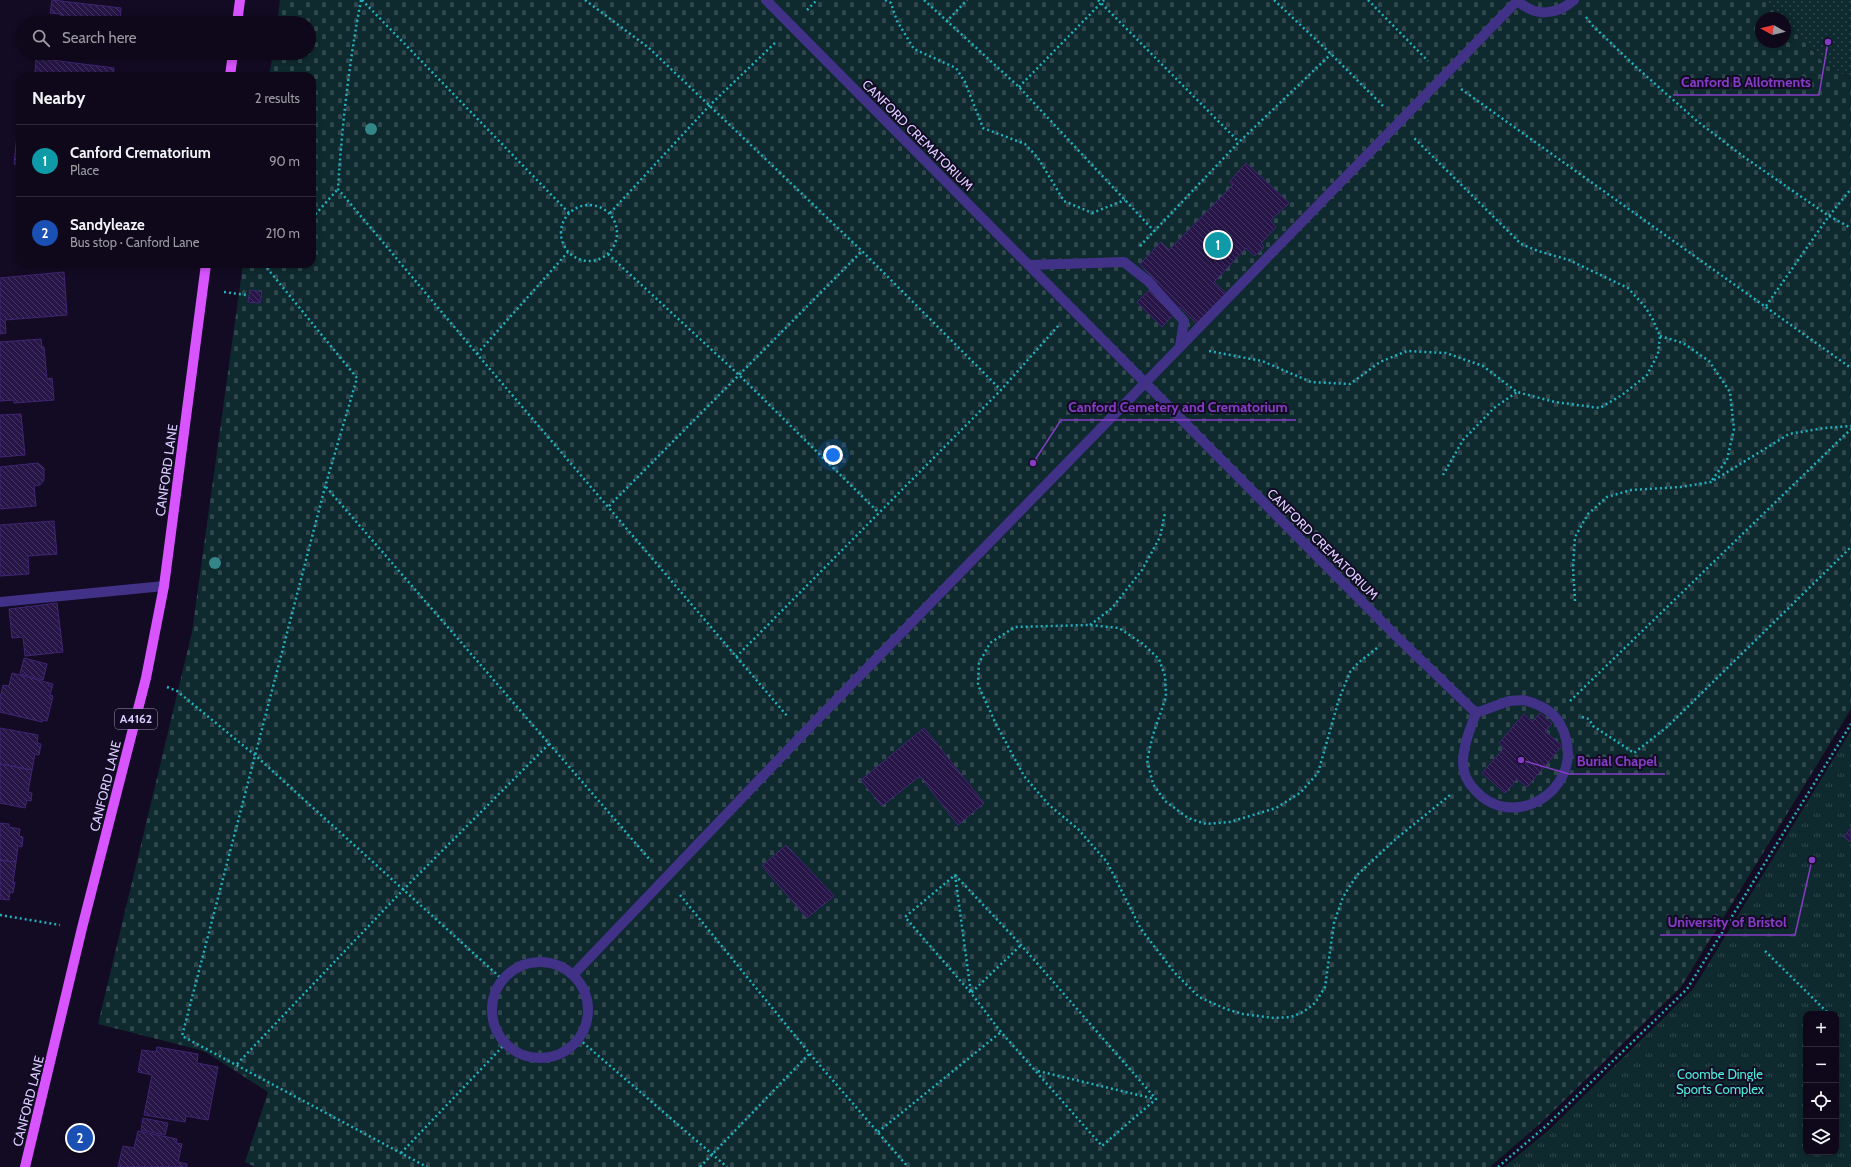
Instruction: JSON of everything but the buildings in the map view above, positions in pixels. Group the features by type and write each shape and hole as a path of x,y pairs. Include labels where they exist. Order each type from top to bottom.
{"main road":[{"path":"238,16 240,0"},
{"path":"231,72 232,60"},
{"name":"CANFORD LANE","path":"24,1167 82,928 146,678 164,586 205,268"}],"lane":[{"name":"CANFORD CREMATORIUM","path":"766,0 1396,636 1476,713"},
{"path":"573,974 803,734 1180,346 1400,123 1517,0 1527,8 1539,12 1552,12 1564,8 1574,0"},
{"path":"1029,265 1124,262 1148,281 1184,321 1180,346"},
{"path":"0,602 164,586"},
{"path":"1524,700 1541,705 1554,715 1564,731 1568,748 1566,766 1559,783 1546,796 1530,805 1512,807 1494,804 1479,795 1467,781 1463,764 1465,746 1476,713 1509,701 1524,700"},
{"path":"544,962 560,966 573,974 581,985 587,998 588,1012 585,1026 579,1038 566,1050 551,1056 535,1058 519,1053 506,1043 498,1032 493,1019 493,1005 496,992 503,980 514,969 529,963 544,962"}],"path":[{"path":"316,214 338,189 341,130 351,51 362,0"},
{"path":"362,0 569,213"},
{"path":"584,0 649,48 710,105 862,251 1001,390"},
{"path":"610,213 710,105 792,27 817,0"},
{"path":"885,0 891,3 897,21 914,49 956,68 965,82 983,128 1025,144 1038,158 1064,201 1092,213 1125,200"},
{"path":"924,0 946,22 1019,87 1154,231"},
{"path":"946,22 967,0"},
{"path":"1098,0 1239,142"},
{"path":"1019,87 1104,0"},
{"path":"1180,346 1220,352 1262,361 1311,382 1350,384 1380,362 1407,351 1446,354 1483,366 1517,392 1555,402 1600,408 1622,395 1647,375 1658,354 1660,336 1646,308 1628,288 1569,260 1538,251 1521,244 1331,54 1274,0"},
{"path":"1368,0 1444,77 1851,368"},
{"path":"1574,0 1593,26 1697,121 1744,157 1829,216 1851,228"},
{"path":"1124,262 1239,142 1331,54"},
{"path":"338,189 477,354 609,506 803,734"},
{"path":"1766,306 1829,216 1851,189"},
{"path":"593,204 602,207 610,213 615,220 617,239 614,247 608,254 592,261 583,261 568,252 564,245 561,232 564,220 569,213 580,206 593,204"},
{"path":"609,506 862,251"},
{"path":"477,354 568,252"},
{"path":"608,254 739,375 879,513"},
{"path":"267,268 357,378 325,487 182,1036 238,1064 427,1167"},
{"path":"736,657 1001,390 1073,309"},
{"path":"1660,336 1683,343 1709,361 1730,392 1734,429 1727,460 1711,482"},
{"path":"1444,475 1462,440 1494,408 1517,392"},
{"path":"1575,601 1573,568 1575,537 1588,514 1606,497 1631,490 1681,487 1711,482 1789,434 1824,428 1851,427"},
{"path":"1554,715 1851,427"},
{"path":"325,487 665,877 810,1054 908,1167"},
{"path":"1090,626 1112,608 1142,570 1160,537 1166,513"},
{"path":"1554,715 1569,714 1589,719 1593,726 1634,753 1667,727 1851,547"},
{"path":"1396,636 1372,650 1350,672 1339,699 1318,773 1300,793 1276,808 1230,822 1206,824 1188,818 1165,801 1153,784 1147,760 1153,735 1166,697 1165,676 1159,659 1143,644 1119,628 1090,626 1015,627 990,643 979,663 978,685 996,724 1024,776 1049,805 1078,828 1107,862 1141,929 1174,972 1199,997 1226,1009 1259,1016 1291,1017 1303,1012 1315,1003 1325,988 1334,923 1343,897 1357,875 1397,838 1467,781"},
{"path":"146,678 177,691 256,756 503,980"},
{"path":"1498,1167 1546,1126 1686,990 1851,724"},
{"path":"238,1064 403,890 549,744"},
{"path":"955,875 1021,945 1156,1099"},
{"path":"955,875 905,917 971,993 1001,1032 1102,1146 1156,1099"},
{"path":"955,875 971,993"},
{"path":"0,915 82,928"},
{"path":"971,993 1021,945"},
{"path":"1765,951 1826,1011"},
{"path":"878,1132 1001,1032"},
{"path":"579,1038 727,1167"},
{"path":"402,1154 506,1043"},
{"path":"700,1167 810,1054"},
{"path":"1037,1071 1156,1099"}],"green space":[{"path":"280,0 1765,0 1776,12 1755,12 1755,48 1791,48 1791,27 1825,64 1851,79 1851,709 1681,987 1543,1121 1490,1167 255,1167 245,1162 268,1092 204,1051 98,1024 192,632 242,268 316,268 316,72 270,72 272,60 316,60 316,16 278,16"},
{"path":"1765,0 1851,0 1851,79 1825,64 1791,27 1791,12 1776,12"},
{"name":"Coombe Dingle Sports Complex","path":"1851,730 1851,1167 1504,1167 1550,1129 1693,989"}],"place":[{"name":"Canford B Allotments","path":"1828,42"},
{"name":"Canford Crematorium","path":"1218,245"},
{"name":"Canford Cemetery and Crematorium","path":"1033,463"},
{"name":"Burial Chapel","path":"1521,760"},
{"name":"University of Bristol","path":"1812,860"},
{"name":"Sandyleaze","path":"80,1138"}]}
